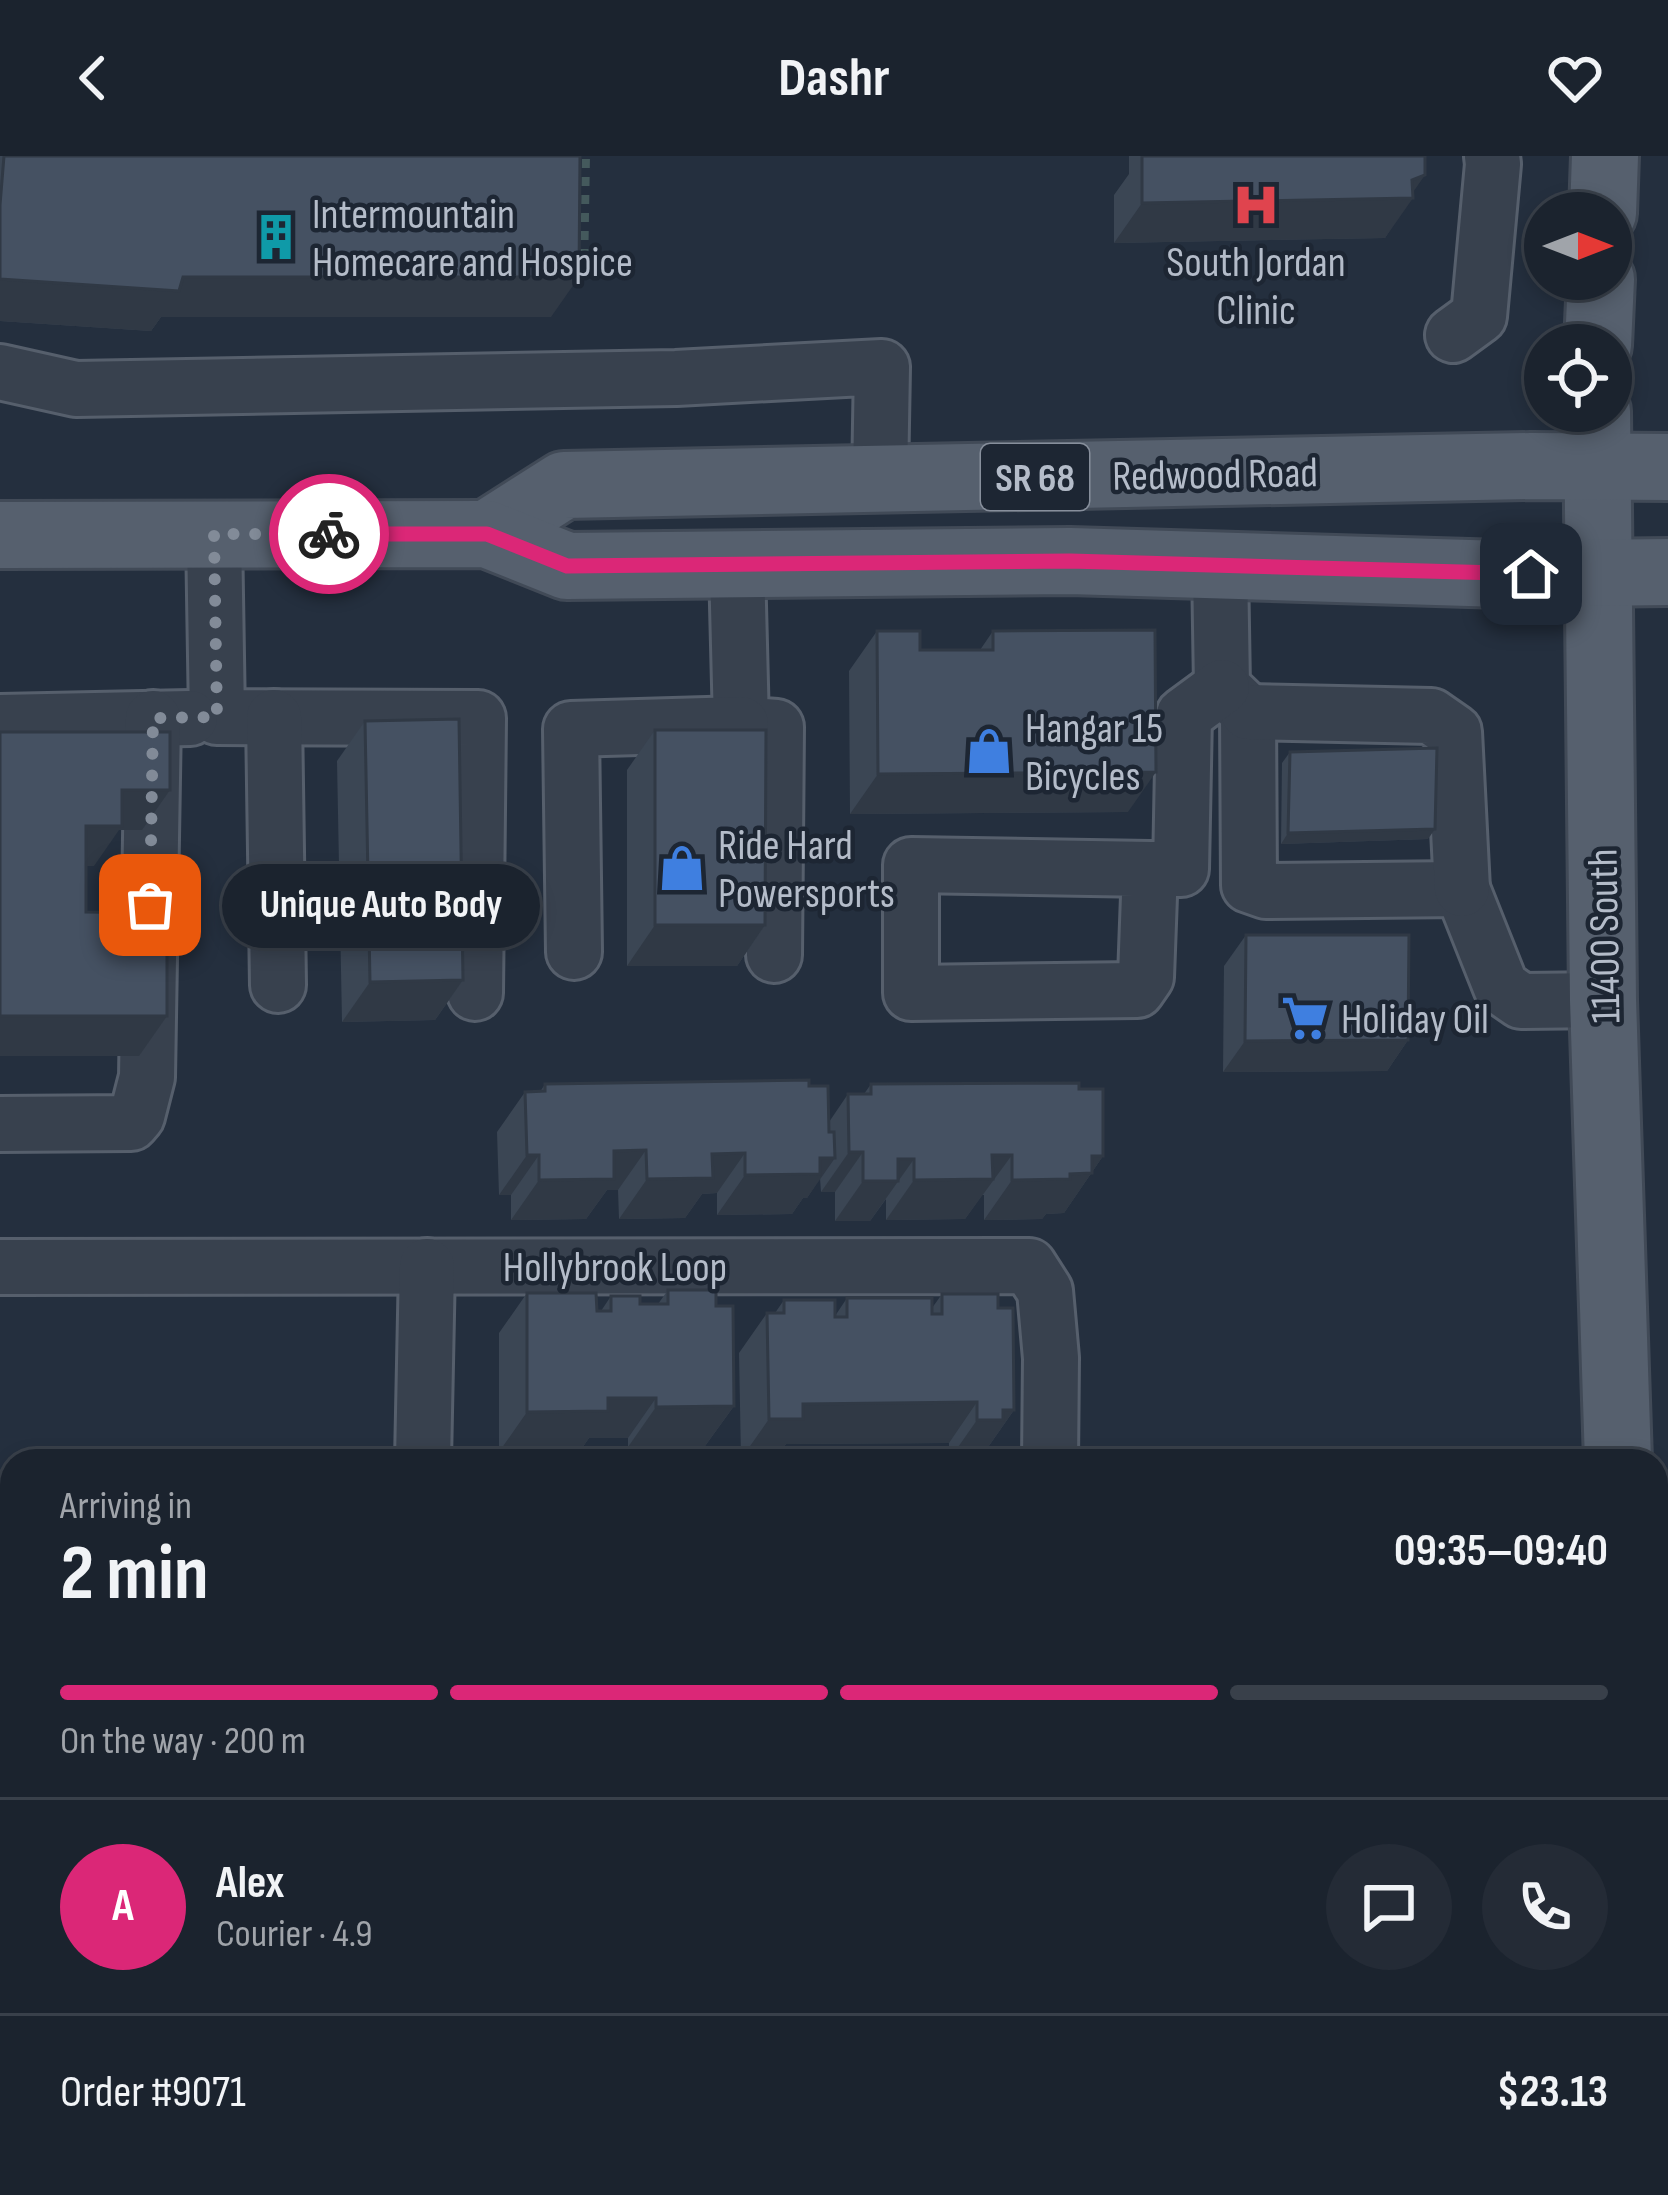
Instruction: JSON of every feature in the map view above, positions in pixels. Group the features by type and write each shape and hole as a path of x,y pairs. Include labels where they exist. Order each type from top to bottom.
{"main road":[{"path":"1604,192 1605,156"},
{"name":"Redwood Road","path":"487,534 565,485 880,480 1597,439 1668,467"},
{"name":"11400 South","path":"1597,439 1604,1000 1618,1449"},
{"name":"Redwood Road","path":"0,535 487,534 567,566 1070,561 1502,574 1668,572"}],"street":[{"path":"1453,335 1479,316 1492,156"},
{"path":"0,372 76,388 676,378 882,367 880,480"},
{"path":"214,534 217,717"},
{"path":"737,566 741,724"},
{"path":"1220,566 1249,885 1266,891 1462,890"},
{"path":"1150,869 1146,977 1137,990 911,993 911,865 1181,869 1184,715 1235,700 1431,716 1454,732 1462,890 1501,987 1521,1001 1604,1000"},
{"path":"274,717 278,985"},
{"path":"0,1124 131,1123 137,1116 147,1077 153,718"},
{"path":"0,722 478,718 475,993"},
{"path":"574,952 571,728 741,724 776,727 774,955"},
{"path":"424,1449 427,1266"},
{"name":"Hollybrook Loop","path":"0,1267 1029,1266 1046,1291 1052,1358 1050,1449"}],"path":[{"path":"584,276 586,156"}],"building":[{"name":"Intermountain Homecare and Hospice","path":"4,156 580,156 579,277 183,277 179,291 0,279"},
{"path":"1142,156 1425,156 1425,175 1412,180 1413,198 1142,203"},
{"name":"Hangar 15 Bicycles","path":"1155,630 1156,772 878,774 877,631 920,631 920,650 993,650 993,631"},
{"path":"459,719 463,980 370,982 365,721"},
{"path":"655,730 766,730 765,925 655,925"},
{"path":"0,732 170,732 170,790 122,790 122,826 86,826 86,912 167,913 167,1016 0,1016"},
{"path":"1437,748 1435,829 1288,833 1290,752"},
{"name":"Holiday Oil","path":"1246,935 1409,935 1408,1040 1245,1041"},
{"path":"809,1080 809,1086 828,1086 829,1132 834,1132 835,1158 820,1158 820,1174 745,1175 745,1153 712,1154 713,1178 647,1179 646,1150 614,1151 614,1179 539,1180 539,1155 527,1155 525,1092 545,1091 545,1084"},
{"path":"1079,1083 1079,1089 1103,1089 1103,1156 1092,1156 1092,1173 1070,1174 1070,1179 1012,1180 1012,1155 992,1155 993,1179 914,1180 914,1159 898,1159 898,1181 863,1181 863,1152 849,1152 848,1094 871,1094 871,1084"},
{"path":"668,1290 716,1290 716,1306 733,1306 734,1406 656,1407 656,1398 608,1398 608,1411 527,1412 527,1293 596,1293 597,1311 611,1311 611,1296 640,1296 640,1304 668,1304"},
{"path":"942,1294 998,1294 998,1308 1013,1308 1014,1410 1003,1410 1003,1420 977,1420 977,1402 803,1404 803,1419 769,1419 767,1313 784,1313 784,1300 835,1300 835,1317 847,1317 847,1298 932,1298 932,1314 942,1314"}],"way so far":[{"path":"150,905 153,718 217,717 214,534 329,534"}],"place":[{"name":"South Jordan Clinic","path":"1256,205"},
{"name":"Intermountain Homecare and Hospice","path":"276,237"},
{"name":"Hangar 15 Bicycles","path":"989,751"},
{"name":"Ride Hard Powersports","path":"682,868"},
{"name":"Unique Auto Body","path":"150,905"},
{"name":"Holiday Oil","path":"1305,1018"}],"route":[{"path":"329,534 487,534 567,566 1070,561 1531,574"}]}
